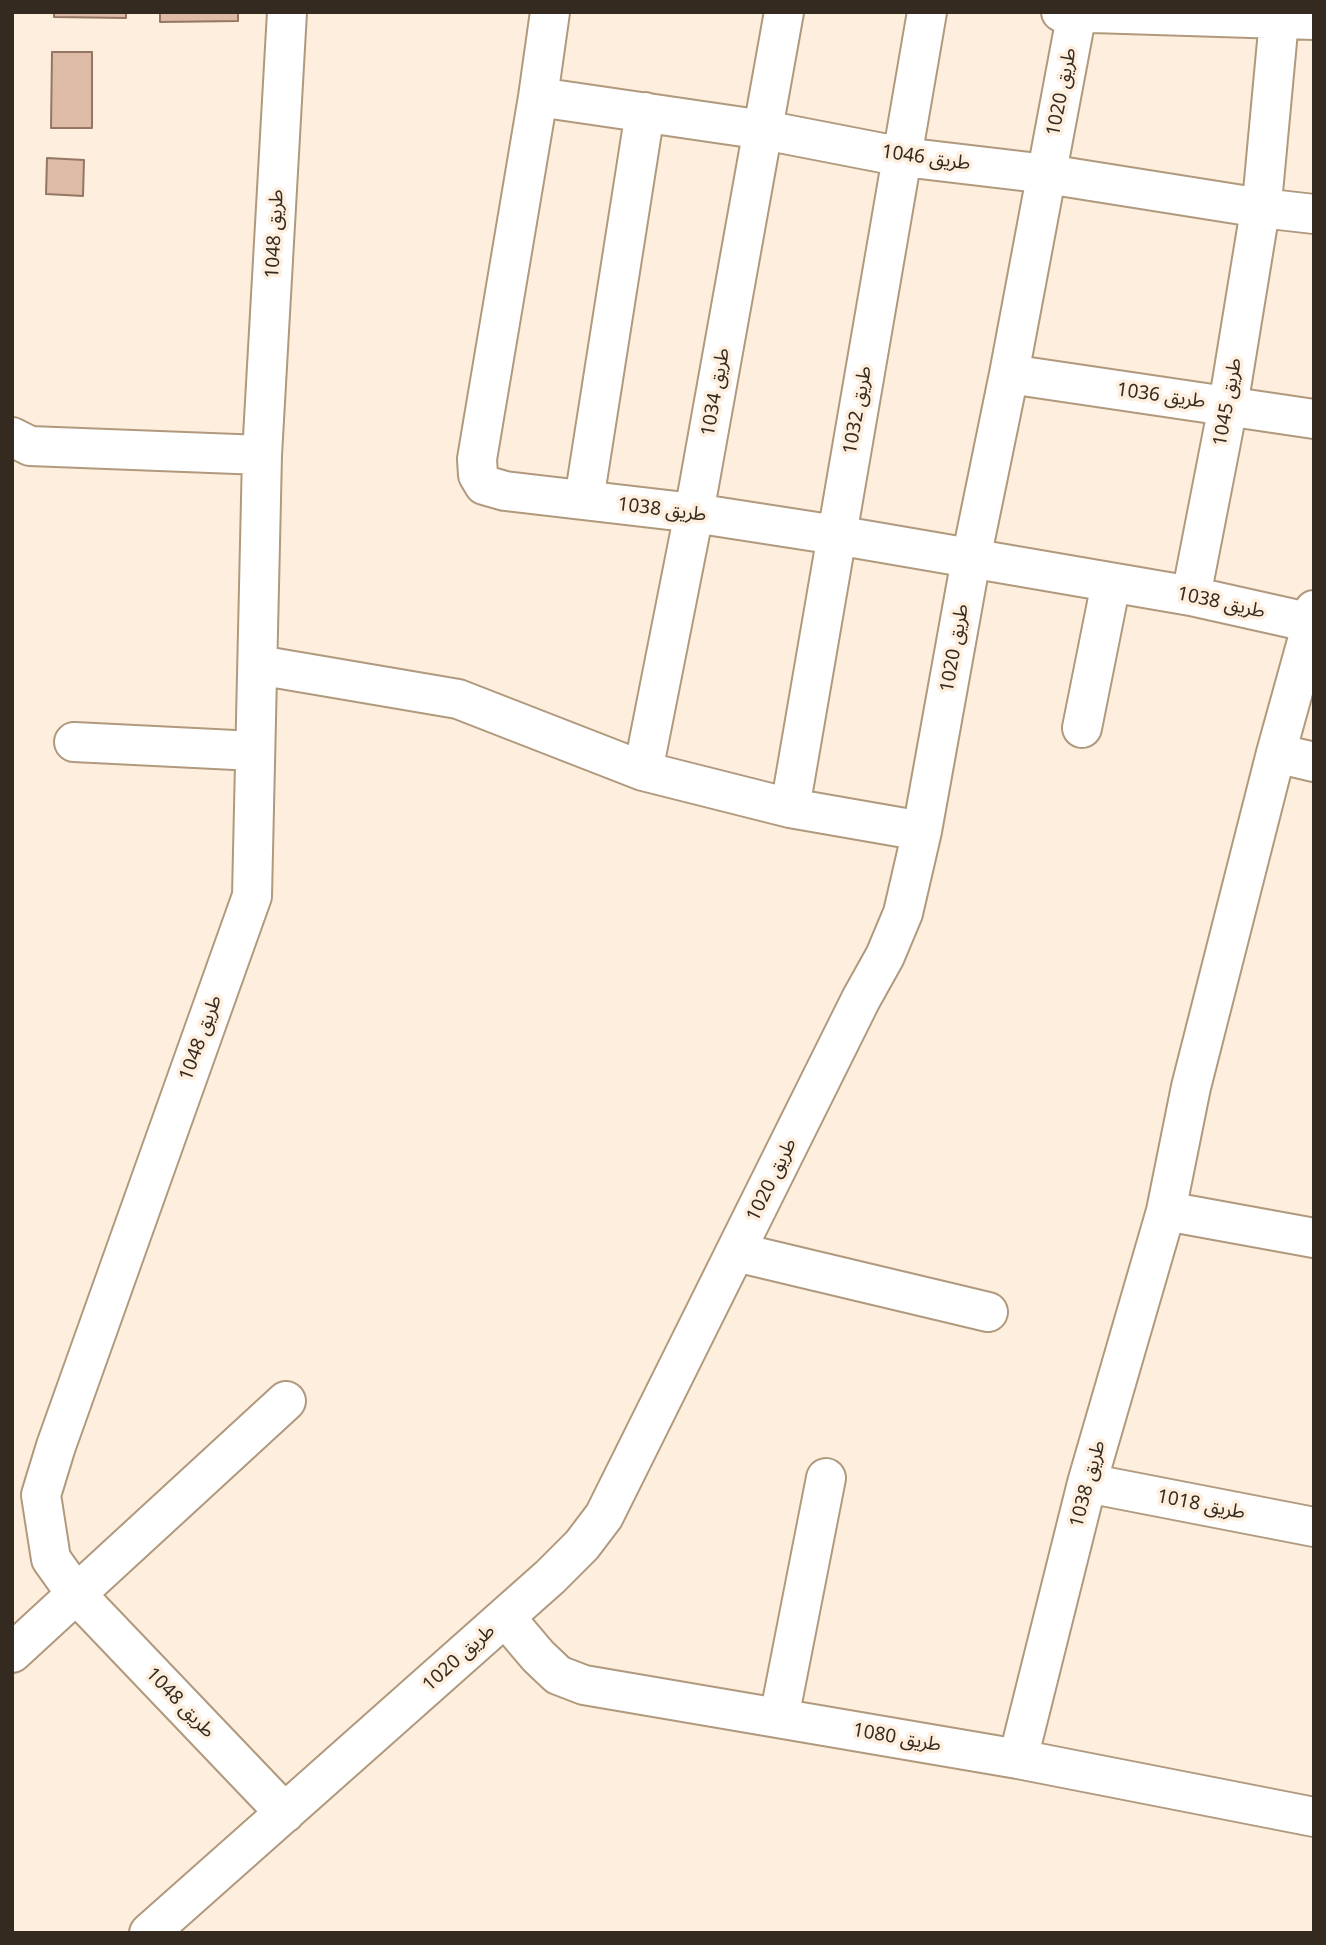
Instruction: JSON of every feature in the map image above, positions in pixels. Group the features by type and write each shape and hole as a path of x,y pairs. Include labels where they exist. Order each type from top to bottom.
{"street":[{"name":"طريق 1048","path":"285,1813 76,1594 51,1559 41,1495 56,1446 252,896 262,455 287,12"},
{"name":"طريق 1038","path":"550,12 477,458 478,475 484,485 505,491 694,513 836,535 1313,616 1191,1087 1167,1211 1087,1483 1018,1759"},
{"name":"طريق 1034","path":"643,771 694,513 784,12"},
{"name":"طريق 1032","path":"789,808 927,12"},
{"path":"1072,13 1296,20"},
{"name":"طريق 1020","path":"159,1930 285,1813 505,1617 582,1545 604,1516 861,999 885,956 903,913 922,831 971,559 1047,174 1072,13"},
{"name":"طريق 1045","path":"1191,596 1228,406 1265,177 1296,20"},
{"name":"طريق 1046","path":"538,97 764,130 903,157 1047,174 1314,214"},
{"path":"584,500 645,113"},
{"name":"طريق 1036","path":"1009,374 1314,419"},
{"path":"12,437 30,446 262,455"},
{"path":"1082,727 1111,583"},
{"path":"258,666 458,699 643,771 789,808 922,831"},
{"path":"74,742 256,751"},
{"path":"1276,753 1314,762"},
{"path":"1167,1211 1314,1237"},
{"path":"736,1252 988,1312"},
{"path":"12,1653 286,1401"},
{"path":"779,1718 826,1478"},
{"name":"طريق 1018","path":"1087,1483 1314,1527"},
{"name":"طريق 1080","path":"505,1617 558,1675 584,1685 1018,1759 1314,1817"}],"building":[{"path":"54,12 126,12 126,18 54,17"},
{"path":"160,12 238,12 238,21 160,22"},
{"path":"52,52 92,52 92,128 51,128"},
{"path":"47,158 84,160 83,196 46,194"}]}
